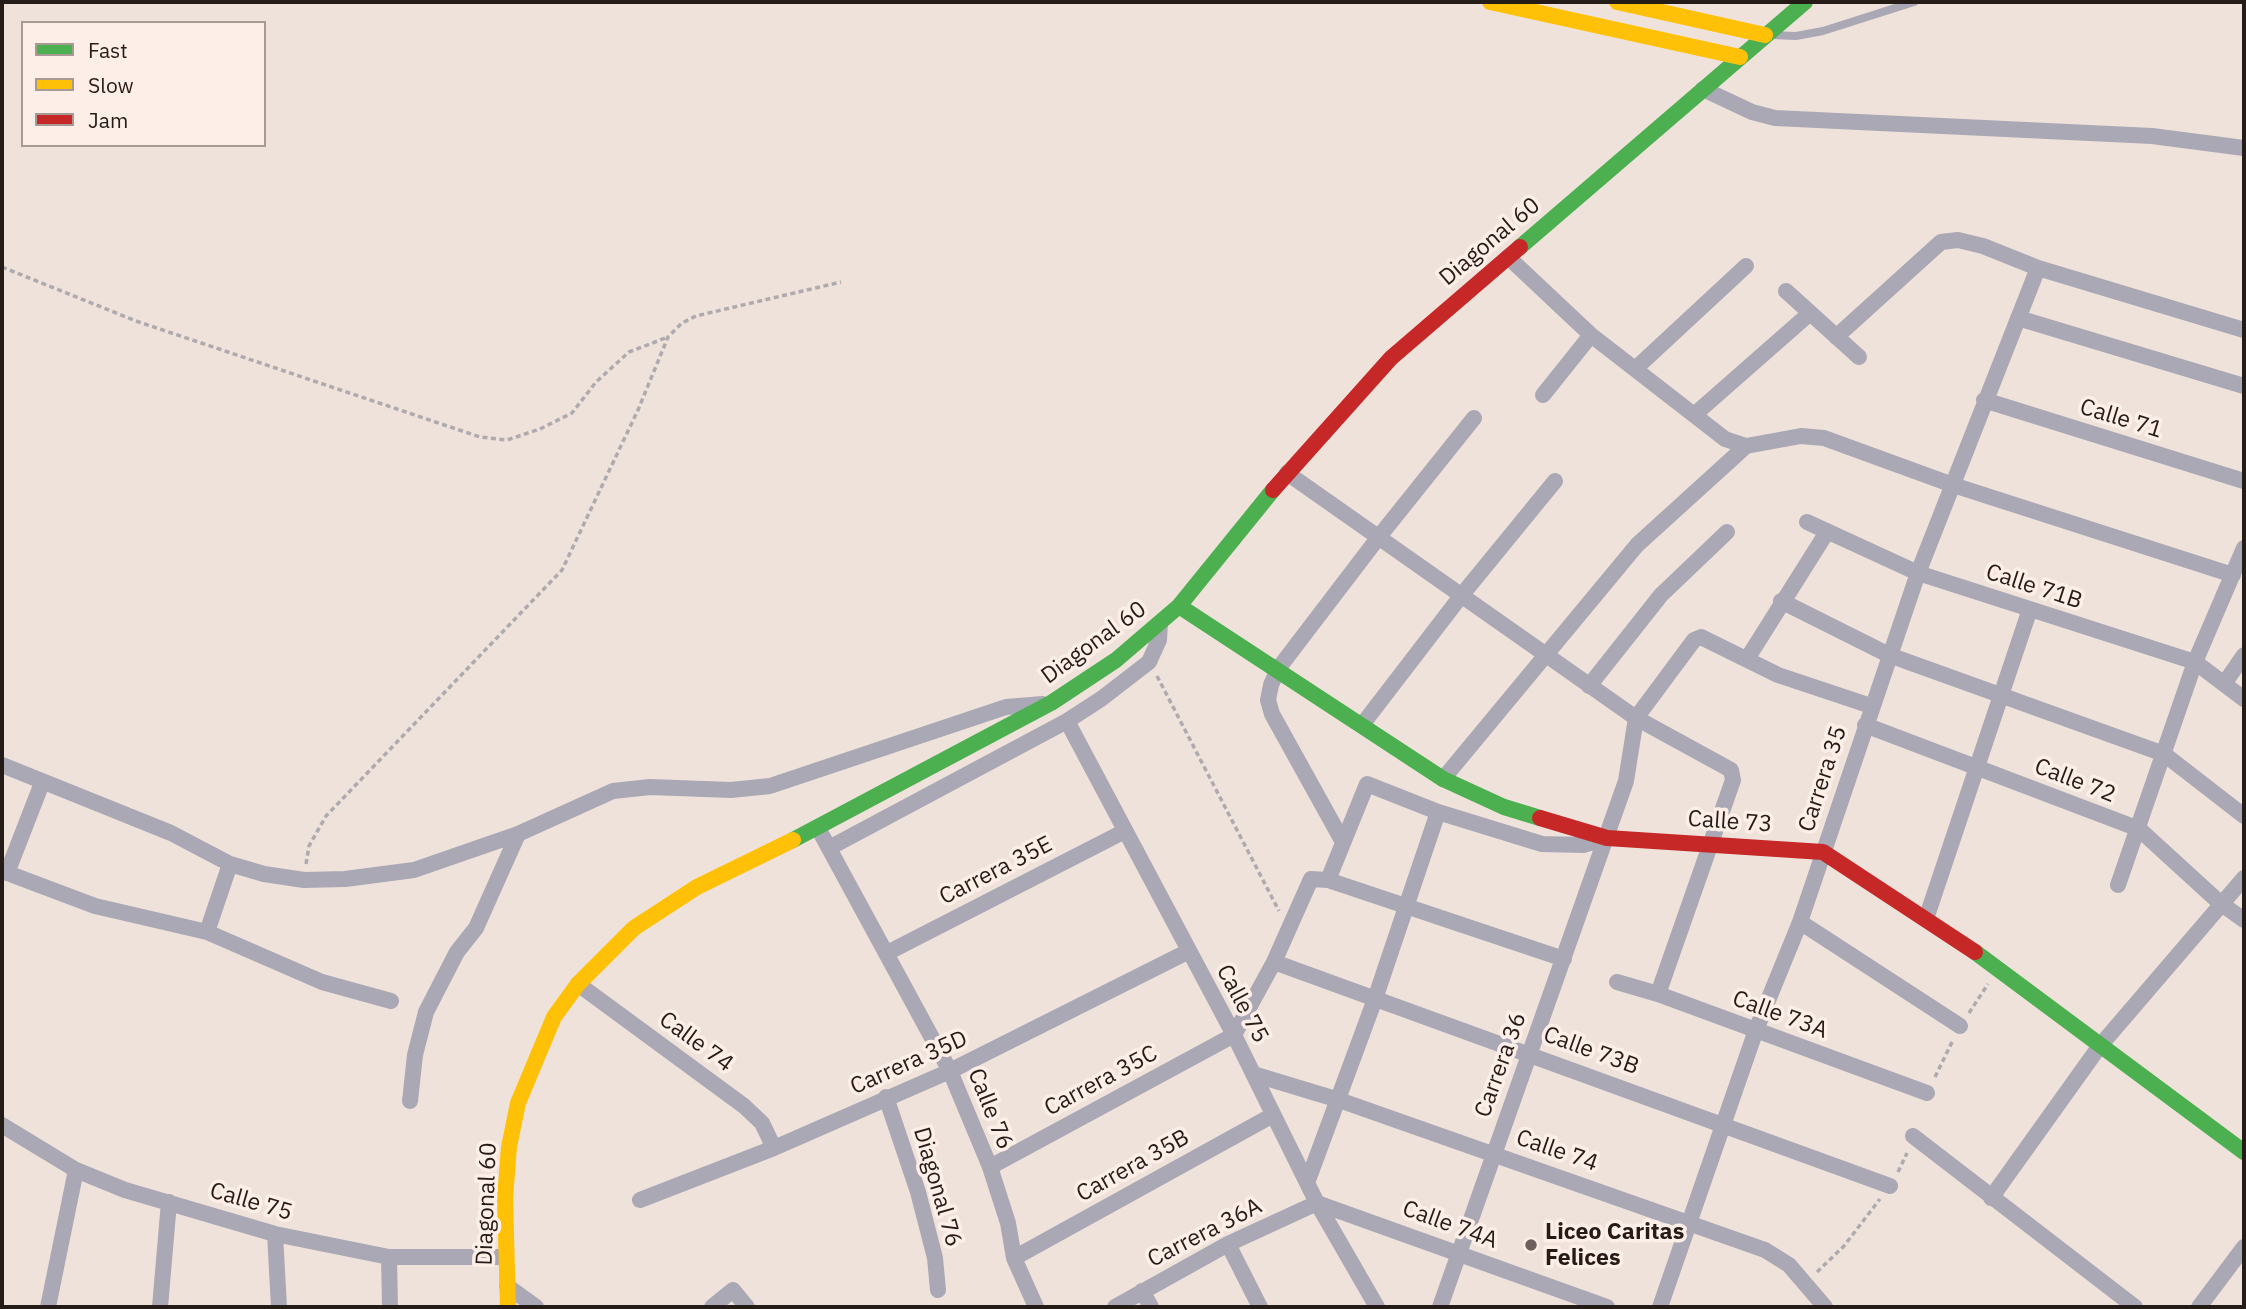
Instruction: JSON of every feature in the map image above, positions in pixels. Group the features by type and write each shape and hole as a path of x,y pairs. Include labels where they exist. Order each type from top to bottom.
{"main road":[{"path":"1490,2 1740,57"},
{"path":"1617,2 1765,35"},
{"name":"Diagonal 60","path":"508,1307 506,1186 509,1147 518,1103 554,1017 578,984 609,950 664,908 697,887 818,828 1051,703 1116,660 1179,606 1287,473 1391,358 1805,2"},
{"name":"Calle 73","path":"1179,606 1443,779 1529,816 1607,838 1823,852 1999,968 2099,1047 2244,1152"}],"street":[{"path":"1703,89 1752,113 1775,118 2152,136 2244,148"},
{"path":"1836,337 1941,242 1958,240 1983,246 2038,268 2244,330"},
{"path":"1508,257 1591,335 1726,439 1746,446 1801,436 1824,438 1953,485 2233,575"},
{"path":"1635,369 1746,266"},
{"name":"Carrera 35","path":"1660,1307 1756,1030 1800,922 1918,573 2038,268"},
{"path":"1786,291 1859,357"},
{"path":"1694,415 1810,314"},
{"path":"2018,318 2244,386"},
{"path":"1543,395 1591,335"},
{"name":"Calle 71","path":"1984,400 2244,481"},
{"path":"1343,842 1272,714 1268,700 1278,669 1474,418"},
{"path":"1443,779 1637,545 1746,446"},
{"path":"1287,473 1636,718 1682,746 1731,770 1733,779 1658,994"},
{"path":"1362,725 1461,596 1555,481"},
{"name":"Calle 71B","path":"1807,522 1918,573 2195,662 2244,699"},
{"path":"1747,659 1827,531"},
{"path":"1589,686 1661,595 1727,532"},
{"path":"2118,886 2195,662 2244,548"},
{"path":"1781,601 1889,655 2164,754 2244,816"},
{"path":"1926,919 2030,609"},
{"path":"829,848 1066,721 1149,662 1159,640 1160,623"},
{"path":"1636,718 1694,640 1702,637 1811,687 1871,706"},
{"path":"2224,684 2244,655"},
{"path":"2,765 171,833 230,864 264,874 304,880 345,879 414,870 518,834 613,791 650,787 731,790 770,786 1006,707 1051,703"},
{"name":"Carrera 36","path":"1440,1307 1607,838 1626,780 1636,718"},
{"name":"Calle 75","path":"1066,721 1234,1035 1317,1203 1377,1307"},
{"name":"Calle 72","path":"1865,725 2139,829 2220,903 2244,920"},
{"path":"42,783 5,872 95,906 206,932 322,982 391,1001"},
{"path":"1322,878 1343,842 1367,784 1438,812 1542,844 1574,846 1607,838"},
{"path":"1307,1184 1375,999 1438,812"},
{"name":"Calle 76","path":"818,828 950,1071 990,1167 1008,1223 1014,1258 1036,1307"},
{"name":"Carrera 35E","path":"887,953 1125,831"},
{"path":"410,1101 415,1055 426,1012 457,952 476,928 518,834"},
{"path":"206,932 230,864"},
{"path":"1234,1035 1274,962 1311,879 1322,878 1405,908 1564,959"},
{"path":"1991,1198 2099,1047 2244,878"},
{"path":"1800,922 1961,1026"},
{"name":"Carrera 35D","path":"640,1200 774,1148 950,1071 1189,951"},
{"name":"Calle 73B","path":"1274,962 1530,1052 1890,1186"},
{"name":"Calle 73A","path":"1617,982 1658,994 1927,1093"},
{"name":"Calle 74","path":"578,984 744,1106 762,1123 774,1148"},
{"name":"Carrera 35C","path":"990,1167 1234,1035"},
{"name":"Calle 74","path":"1253,1074 1494,1153 1765,1250 1789,1265 1825,1307"},
{"name":"Diagonal 76","path":"886,1097 918,1192 934,1258 938,1290"},
{"name":"Carrera 35B","path":"1014,1258 1273,1115"},
{"name":"Calle 75","path":"2,1125 76,1170 125,1190 275,1234 389,1257 506,1257"},
{"path":"1913,1136 2135,1307"},
{"path":"48,1307 76,1170"},
{"path":"160,1307 169,1202"},
{"name":"Calle 74A","path":"1317,1203 1460,1252 1607,1307"},
{"name":"Carrera 36A","path":"1115,1307 1228,1244 1317,1203"},
{"path":"275,1234 279,1307"},
{"path":"1228,1244 1260,1307"},
{"path":"2199,1307 2244,1247"},
{"path":"389,1257 390,1307"},
{"path":"507,1286 537,1307"},
{"path":"712,1307 733,1290 747,1307"},
{"path":"1142,1291 1151,1307"}],"lane":[{"path":"1765,35 1796,36 1823,31 1914,2"}],"path":[{"path":"2,267 136,321 480,437 507,440 540,429 572,412 596,382 629,352 668,337"},
{"path":"304,880 309,846 326,816 562,569 643,400 668,337 682,323 696,316 841,282"},
{"path":"1149,662 1289,930"}],"traffic: fast":[{"path":"1520,247 1805,2"},
{"path":"793,840 1051,703 1116,660 1179,606 1273,490"},
{"path":"1179,606 1443,779 1504,807 1540,818"},
{"path":"1975,952 2244,1152"}],"traffic: slow":[{"path":"1490,2 1740,57"},
{"path":"1617,2 1765,35"},
{"path":"508,1307 505,1198 509,1147 518,1103 554,1017 578,984 634,928 697,887 793,840"}],"traffic: jam":[{"path":"1273,490 1391,358 1520,247"},
{"path":"1540,818 1607,838 1823,852 1975,952"}],"place":[{"name":"Liceo Caritas Felices","path":"1531,1245"}]}
